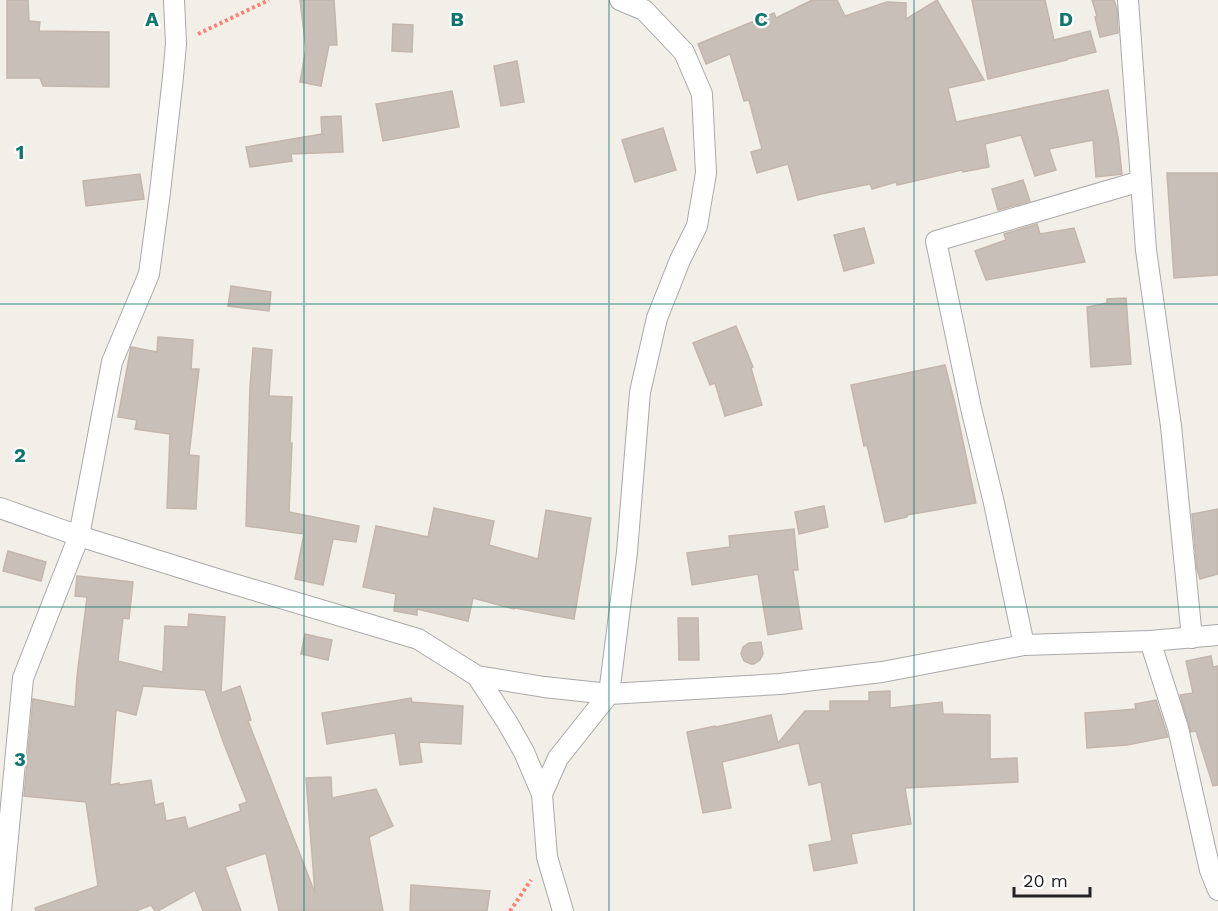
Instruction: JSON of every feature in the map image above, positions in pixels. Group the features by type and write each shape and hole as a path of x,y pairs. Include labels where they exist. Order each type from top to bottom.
{"street":[{"path":"1,911 23,678 79,536 112,362 149,274 176,44 174,0"},
{"path":"542,794 558,758 609,694 627,552 640,392 657,318 680,260 697,226 706,173 702,94 684,52 644,10 620,0"},
{"path":"1128,0 1146,250 1171,426 1192,638"},
{"path":"1024,645 936,241 1141,181"},
{"path":"0,508 79,536 418,639 477,676 544,687 609,694 780,684 882,672 1024,645 1150,641 1218,635"},
{"path":"1150,641 1178,728 1210,870 1218,890"},
{"path":"477,676 524,752 542,794 548,857 563,911"}],"path":[{"path":"176,44 269,0"},
{"path":"510,911 548,857"}],"building":[{"path":"7,0 28,0 29,21 40,22 39,31 109,32 109,87 43,86 40,78 7,78"},
{"path":"300,0 334,0 337,45 329,45 321,86 300,82 306,49"},
{"path":"812,0 837,0 845,16 887,2 906,3 906,19 937,0 984,80 948,88 956,122 1108,90 1118,137 1122,174 1096,177 1093,140 1049,149 1056,170 1035,176 1021,135 985,144 989,167 963,172 962,170 897,185 896,182 872,189 870,184 798,200 788,164 757,173 751,152 762,149 749,100 744,101 730,54 706,64 698,44 774,13 776,18"},
{"path":"972,0 1045,0 1054,40 1090,31 1096,52 988,79"},
{"path":"1092,0 1114,0 1117,9 1118,33 1100,37"},
{"path":"393,24 413,25 412,52 392,51"},
{"path":"517,61 524,102 501,106 494,66"},
{"path":"452,91 459,127 383,141 376,104"},
{"path":"341,116 343,152 291,154 292,161 250,167 246,147 322,134 321,117"},
{"path":"663,128 676,170 635,182 622,140"},
{"path":"1167,173 1218,173 1218,275 1174,278"},
{"path":"140,174 144,199 86,206 83,181"},
{"path":"1023,180 1030,201 998,210 992,189"},
{"path":"1037,224 1040,234 1074,228 1085,262 986,280 975,251 1006,240 1004,234"},
{"path":"864,228 874,263 844,271 834,235"},
{"path":"231,286 271,292 269,311 228,306"},
{"path":"1126,298 1131,364 1091,367 1087,307 1107,303 1107,299"},
{"path":"736,326 753,367 751,368 762,405 725,416 715,383 710,385 693,343"},
{"path":"158,337 193,340 191,369 199,369 189,455 199,456 196,509 167,508 170,434 135,429 137,420 118,417 131,347 157,352"},
{"path":"253,348 272,350 269,396 292,397 289,512 359,526 356,542 333,539 323,585 295,579 304,534 246,526"},
{"path":"945,365 976,503 907,515 907,517 885,522 867,445 864,446 851,385"},
{"path":"824,506 828,527 799,534 795,512"},
{"path":"434,508 494,521 489,545 538,559 546,510 591,518 574,619 514,609 473,598 468,621 417,609 417,615 394,611 396,594 363,587 376,526 428,537"},
{"path":"1218,509 1218,574 1200,579 1192,514"},
{"path":"794,529 798,570 793,570 802,629 768,635 758,574 692,585 687,553 730,547 729,536"},
{"path":"8,551 46,562 41,581 3,571"},
{"path":"77,576 133,582 129,619 123,618 118,661 163,672 165,626 188,627 189,614 225,617 221,693 240,686 251,720 248,721 315,893 306,778 331,777 332,798 376,789 393,826 369,837 383,911 279,911 266,853 225,867 241,911 203,911 195,890 158,911 155,911 151,905 136,911 36,911 35,908 98,886 86,802 24,796 33,699 75,707 87,597 75,596","holes":["143,686 205,690 247,802 239,805 241,811 188,829 185,817 166,821 163,803 155,805 151,780 110,785 116,710 136,715"]},
{"path":"678,618 698,618 699,660 679,660"},
{"path":"305,634 332,640 328,660 301,654"},
{"path":"761,642 763,654 760,660 754,664 744,661 741,654 743,647 749,643"},
{"path":"1211,656 1213,667 1218,666 1218,785 1213,786 1196,731 1191,732 1180,695 1193,693 1186,661"},
{"path":"890,691 890,708 942,702 943,714 990,715 990,759 1017,758 1018,782 905,788 911,824 851,834 857,863 814,871 809,845 832,841 821,782 809,785 799,743 722,762 731,808 703,813 687,732 771,715 778,743 805,711 830,711 830,701 869,701 869,692"},
{"path":"411,698 412,702 463,706 461,744 419,742 422,762 400,765 395,733 327,744 322,713"},
{"path":"1156,700 1168,737 1127,745 1087,748 1085,713 1136,709 1135,704"},
{"path":"411,885 490,891 487,911 410,911"}]}
